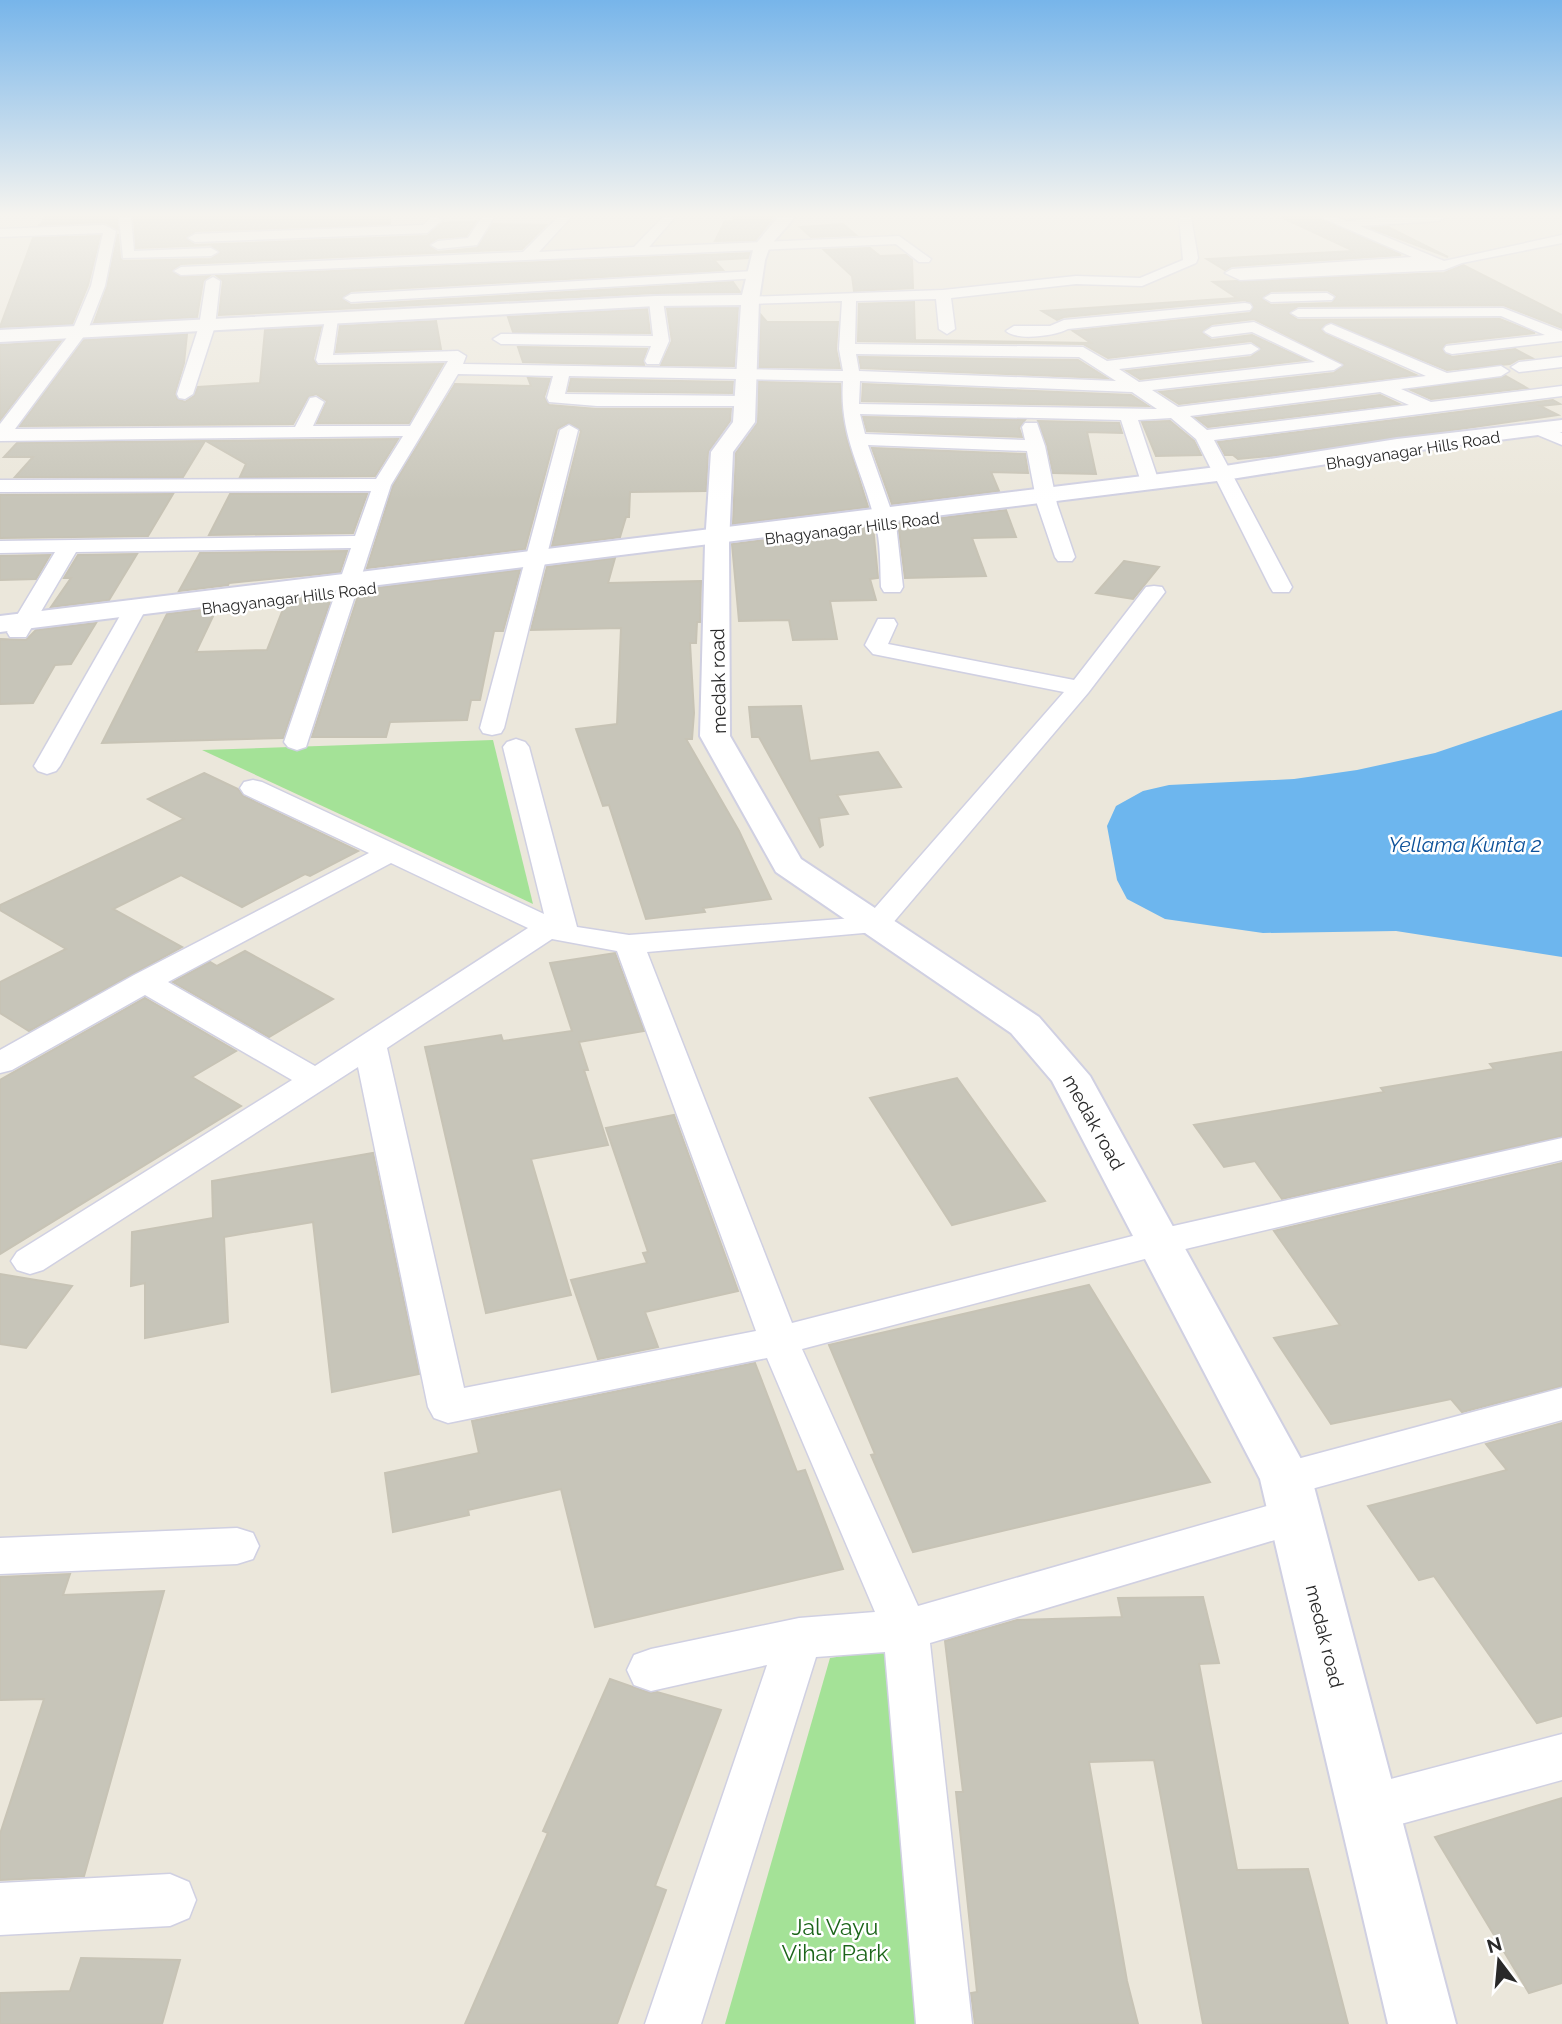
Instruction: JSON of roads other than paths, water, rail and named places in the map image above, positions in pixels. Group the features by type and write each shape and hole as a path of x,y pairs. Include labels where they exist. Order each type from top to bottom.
{"street":[{"path":"1,435 76,335 87,311"},
{"path":"156,433 182,399 206,329 209,311"},
{"path":"0,336 206,329 448,311"},
{"path":"649,373 661,341 658,311"},
{"name":"medak road","path":"750,311 744,422 722,452 715,736 788,865 1025,1025 1070,1076 1160,1242 1291,1497 1422,2024"},
{"path":"852,311 855,328 847,349 852,376 850,409 857,439 884,519 892,587"},
{"path":"945,311 947,329"},
{"path":"1008,327 1053,331 1077,318 1177,311"},
{"path":"1298,313 1503,312 1562,337"},
{"path":"301,432 318,398 330,322"},
{"path":"1190,334 1254,327 1430,408"},
{"path":"1482,330 1541,328"},
{"path":"1331,329 1443,378"},
{"path":"0,342 76,335"},
{"path":"1452,349 1562,337"},
{"path":"501,339 661,341"},
{"path":"1083,352 1087,345 1100,343"},
{"path":"1103,366 1289,345"},
{"path":"847,349 1083,352 1175,413 1203,436 1281,587"},
{"path":"296,742 382,485 453,369 458,356 324,360"},
{"path":"1519,367 1562,362"},
{"path":"453,369 852,376 1137,387 1345,370"},
{"path":"850,409 1128,415 1175,413 1501,370"},
{"path":"562,371 555,398 597,401 743,401"},
{"path":"1469,374 1515,395"},
{"path":"1203,436 1562,391"},
{"path":"1028,413 1046,499 1065,557"},
{"path":"1128,415 1150,482"},
{"name":"Bhagyanagar Hills Road","path":"10,628 1226,476 1562,426"},
{"path":"492,728 569,430"},
{"path":"1528,430 1562,440"},
{"path":"1,435 414,431"},
{"path":"857,439 1036,446"},
{"name":"Bhagyanagar Hills Road","path":"1046,499 1150,482 1226,476"},
{"path":"0,486 382,485"},
{"path":"0,547 362,542"},
{"path":"10,628 69,547"},
{"path":"253,788 557,931 629,944 876,925 1080,688 1154,592"},
{"path":"47,766 132,613"},
{"path":"886,624 876,645 881,649 1080,688"},
{"path":"516,747 557,931"},
{"path":"0,1063 145,982 390,853"},
{"path":"30,1261 370,1045 557,931"},
{"path":"629,944 779,1341 906,1630 944,2024"},
{"path":"145,982 316,1080"},
{"path":"370,1045 448,1408 779,1341 1160,1242 1562,1149"},
{"path":"651,1670 799,1638 906,1630 1562,1404"},
{"path":"0,1556 237,1546"},
{"path":"673,2024 799,1638"},
{"path":"1368,1809 1562,1757"},
{"path":"0,1909 170,1900"}],"water":[{"name":"Yellama Kunta 2","path":"1562,710 1562,957 1396,931 1263,933 1165,919 1127,899 1117,880 1107,826 1116,806 1143,791 1169,785 1294,779 1357,770 1435,753"}],"park label":[{"name":"Jal Vayu Vihar Park","path":"835,1940"}]}
